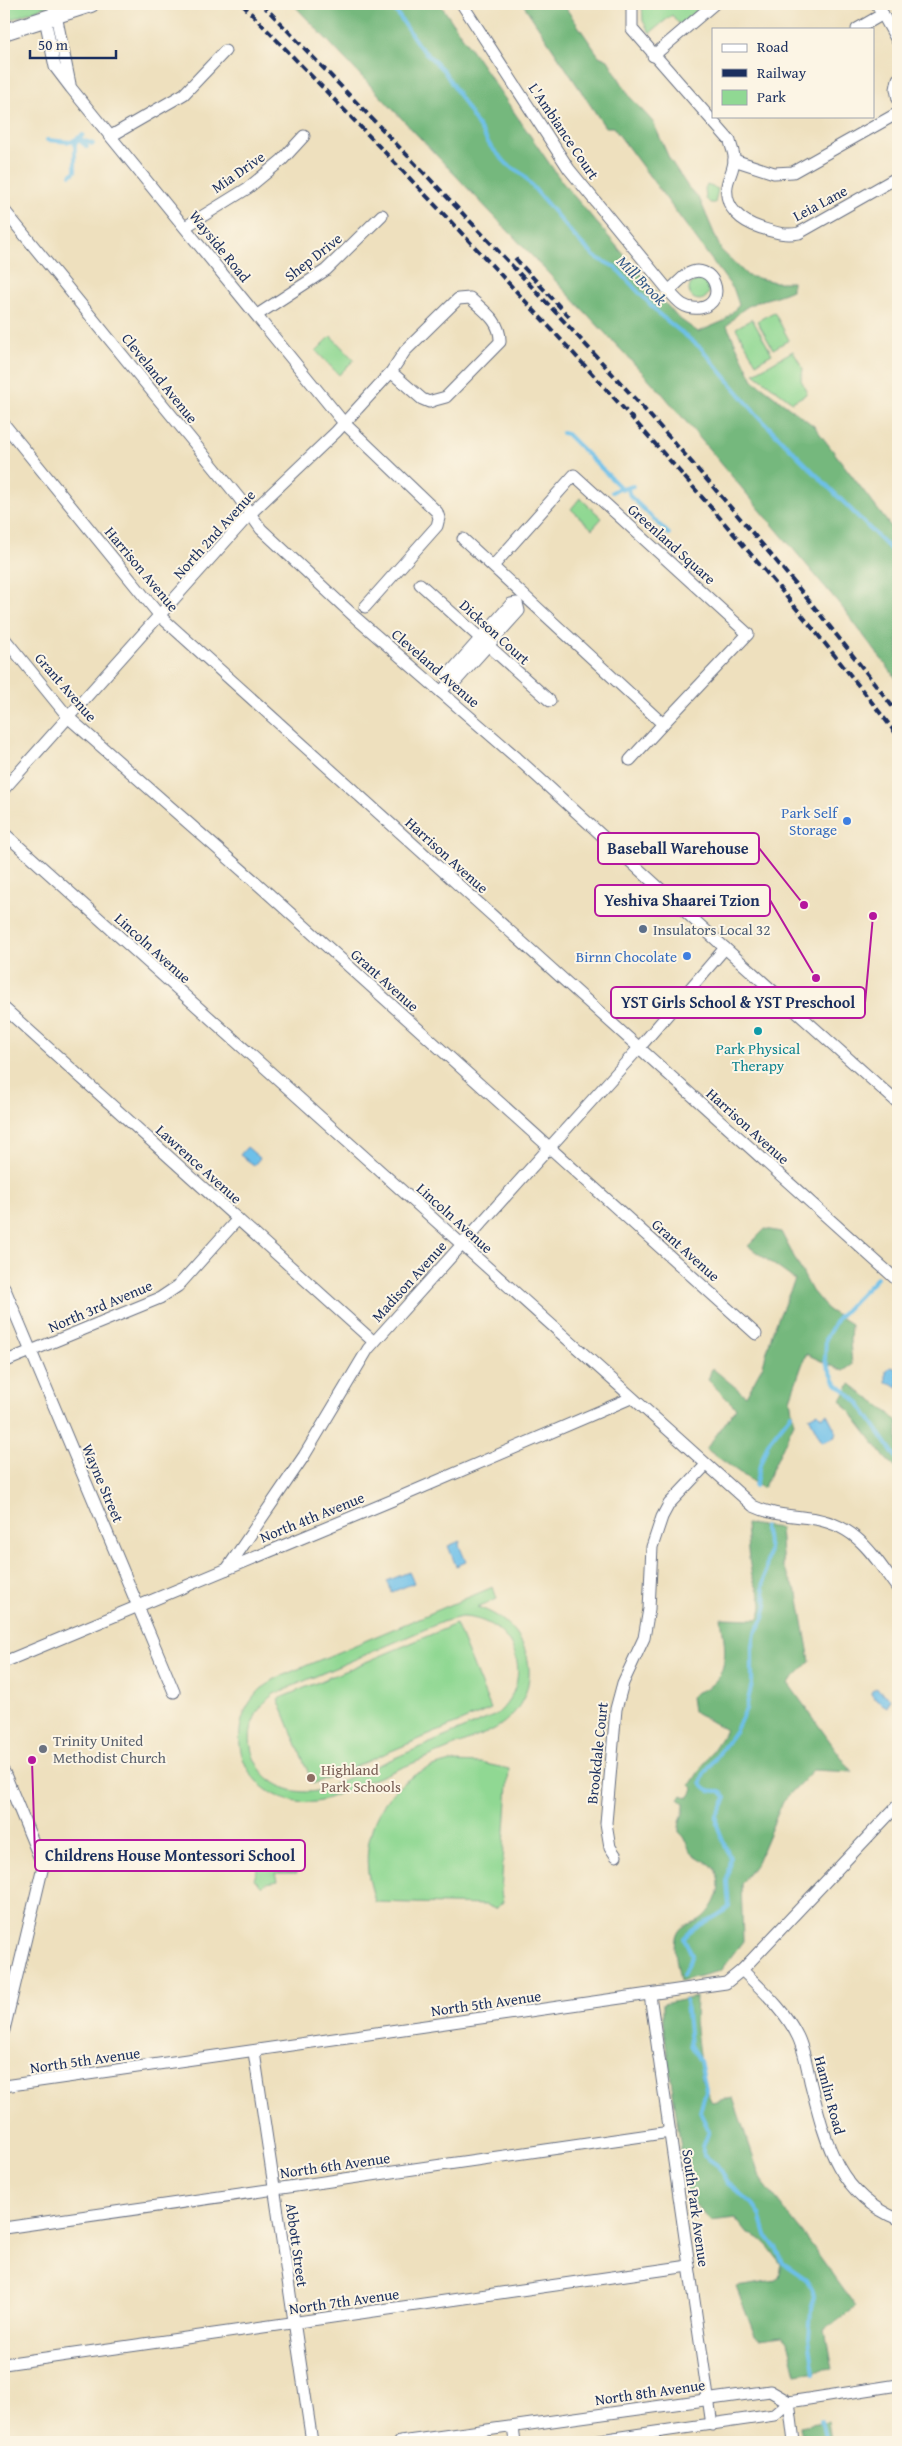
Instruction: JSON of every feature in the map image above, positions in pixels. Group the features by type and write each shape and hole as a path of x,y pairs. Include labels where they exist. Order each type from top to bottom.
{"street":[{"path":"4,32 91,4"},
{"name":"L'Ambiance Court","path":"462,4 569,169 669,291"},
{"path":"632,4 632,29 653,56 712,116"},
{"path":"653,56 714,4"},
{"path":"858,28 880,9 898,42"},
{"name":"Wayside Road","path":"50,17 55,67 71,88 344,423 437,512 439,518 436,526 365,607"},
{"path":"111,136 184,94 225,51"},
{"path":"898,79 896,89 898,100"},
{"path":"716,120 730,141 734,160 774,173 792,172 898,113"},
{"name":"Mia Drive","path":"185,226 248,188 282,160 304,136"},
{"name":"Leia Lane","path":"734,160 727,187 730,206 738,217 751,225 781,234 799,233 898,177"},
{"name":"Cleveland Avenue","path":"4,210 268,535 444,688 724,948 898,1103"},
{"name":"Shep Drive","path":"257,315 326,270 382,215"},
{"name":"North 2nd Avenue","path":"4,789 250,514 344,423 392,372 405,351 458,299 470,298 490,316 499,329 500,342 446,397 429,402 422,399 392,372"},
{"name":"Harrison Avenue","path":"4,424 160,616 898,1281"},
{"name":"Greenland Square","path":"493,566 574,476 748,634 630,760"},
{"path":"463,539 493,566 520,600 663,724"},
{"name":"Dickson Court","path":"420,584 550,701"},
{"path":"444,688 455,682 484,642 519,611 520,600"},
{"name":"Grant Avenue","path":"4,638 69,718 260,886 756,1334"},
{"name":"Lincoln Avenue","path":"4,834 753,1506 769,1514 827,1521 856,1535 898,1589"},
{"name":"Madison Avenue","path":"227,1569 304,1456 374,1342 639,1048 724,948"},
{"name":"Lawrence Avenue","path":"4,1008 374,1342"},
{"name":"North 3rd Avenue","path":"4,1362 160,1298 178,1286 238,1219"},
{"name":"Wayne Street","path":"4,1287 174,1692"},
{"name":"North 4th Avenue","path":"4,1662 393,1500 631,1398"},
{"name":"Brookdale Court","path":"616,1856 610,1847 606,1823 616,1709 623,1683 644,1638 649,1610 652,1547 659,1524 669,1504 706,1465"},
{"path":"4,1772 43,1866 4,2030"},
{"name":"North 5th Avenue","path":"4,2086 254,2052 726,1983 742,1970 898,1805"},
{"name":"Hamlin Road","path":"742,1970 779,2008 798,2038 828,2148 846,2179 876,2208 898,2219"},
{"name":"South Park Avenue","path":"650,1995 712,2425"},
{"name":"Abbott Street","path":"254,2052 312,2442"},
{"name":"North 6th Avenue","path":"4,2228 670,2132"},
{"name":"North 7th Avenue","path":"4,2364 689,2266"},
{"path":"586,2442 774,2415 789,2402 898,2384"},
{"name":"North 8th Avenue","path":"400,2442 770,2391 789,2402"},
{"path":"789,2402 794,2442"},
{"path":"513,2427 515,2442"}],"green space":[{"path":"4,4 53,4 4,22"},
{"path":"293,4 440,4 562,182 677,317 698,332 724,321 739,305 734,290 613,127 605,127 523,4 563,4 599,56 608,60 630,97 653,122 669,158 688,187 700,200 721,250 748,276 775,282 792,282 792,290 750,305 735,316 727,326 753,380 814,426 898,536 898,681 842,607 661,392"},
{"path":"642,4 699,4 701,6 680,25 672,15 650,33 643,21"},
{"path":"707,185 718,189 715,203 710,203 706,199 705,188"},
{"path":"695,280 703,280 709,286 709,294 703,300 695,300 689,294 689,286"},
{"path":"774,312 789,340 773,349 757,321"},
{"path":"752,319 772,354 756,363 736,328"},
{"path":"331,336 354,360 339,375 316,351"},
{"path":"793,351 803,369 801,380 807,391 805,395 792,402 754,373"},
{"path":"580,498 602,518 592,529 571,509"},
{"path":"765,1229 781,1232 812,1291 828,1310 851,1324 852,1365 843,1371 806,1354 790,1399 794,1423 763,1489 706,1449 736,1408 708,1380 712,1368 746,1396 763,1365 773,1330 795,1280 748,1246"},
{"path":"850,1384 898,1422 898,1470 886,1459 841,1400"},
{"path":"746,1524 780,1528 783,1567 798,1594 810,1661 788,1683 852,1772 813,1770 783,1801 757,1862 741,1884 743,1941 720,1971 680,1981 676,1955 676,1942 679,1931 681,1928 699,1920 707,1913 716,1899 719,1884 715,1870 710,1864 693,1853 679,1832 684,1803 679,1799 682,1795 688,1798 694,1789 690,1785 726,1730 693,1711 691,1697 711,1685 721,1671 725,1654 721,1618 758,1619 761,1612 760,1595 750,1565"},
{"path":"493,1587 497,1599 477,1607 497,1617 513,1630 524,1646 529,1664 528,1683 522,1701 510,1718 491,1731 321,1801 302,1803 285,1799 269,1792 256,1781 247,1767 241,1751 240,1733 245,1711 261,1689 272,1680","holes":["461,1617 480,1620 495,1628 507,1639 514,1653 518,1668 516,1685 509,1700 496,1715 317,1791 296,1791 278,1785 265,1774 255,1760 251,1744 252,1726 259,1709 274,1694 442,1622"]},
{"path":"456,1624 491,1709 313,1784 278,1699"},
{"path":"451,1762 481,1763 509,1769 501,1892 503,1902 495,1909 486,1905 375,1902 367,1856 373,1826 379,1812 397,1789 409,1779 425,1769"},
{"path":"290,1847 295,1858 297,1873 276,1873 278,1881 266,1883 262,1887 254,1879 257,1871 256,1862"},
{"path":"696,1997 695,2020 702,2081 712,2103 733,2098 761,2180 808,2240 856,2307 825,2330 832,2369 796,2374 788,2342 783,2336 760,2339 755,2336 736,2287 775,2281 781,2264 767,2245 753,2235 748,2234 735,2218 711,2221 688,2197 663,2023 663,2004"},
{"path":"828,2421 831,2442 802,2442 800,2426"}],"water":[{"path":"247,1147 260,1158 254,1165 240,1155"},
{"path":"890,1367 895,1368 898,1374 898,1387 886,1382 886,1371"},
{"path":"818,1412 821,1417 827,1414 837,1433 834,1435 835,1437 822,1442 809,1417"},
{"path":"460,1541 459,1545 466,1562 456,1566 448,1546"},
{"path":"409,1572 414,1583 392,1592 387,1581"},
{"path":"876,1688 891,1699 887,1707 876,1700 871,1692"}],"waterway":[{"name":"Mill Brook","path":"391,4 419,46 444,71 491,147 508,165 522,174 575,237 595,257 615,267 660,315 702,349 758,416 898,557"},
{"path":"47,140 71,142 83,135"},
{"path":"78,139 87,147"},
{"path":"79,139 93,144"},
{"path":"71,175 75,171 75,144 77,140"},
{"path":"562,433 567,434 622,489 633,486"},
{"path":"612,492 621,487"},
{"path":"628,489 630,496 669,534"},
{"name":"Mill Brook","path":"877,1278 837,1319 826,1338 825,1360 835,1382 858,1402 898,1460"},
{"path":"755,1486 768,1443 791,1414"},
{"path":"683,1975 692,1955 684,1938 729,1907 727,1882 730,1858 717,1825 717,1816 726,1798 720,1791 706,1789 701,1782 704,1774 736,1730 746,1709 752,1683 752,1651 755,1633 764,1618 767,1605 763,1588 769,1549 764,1527"},
{"path":"686,2001 690,2045 700,2061 706,2090 700,2112 709,2131 703,2147 703,2155 717,2165 727,2183 753,2204 760,2214 766,2235 777,2250 783,2263 806,2279 812,2288 815,2297 811,2309 809,2338 814,2373"},
{"path":"821,2420 826,2442"}],"railway":[{"path":"242,4 413,181 663,452 822,640 898,736"},
{"path":"262,4 509,262 670,438 825,620 898,714"},
{"path":"515,258 571,319"}],"place":[{"name":"Park Self Storage","path":"847,821"},
{"name":"Baseball Warehouse","path":"804,905"},
{"name":"YST Girls School & YST Preschool","path":"873,916"},
{"name":"Insulators Local 32","path":"643,929"},
{"name":"Birnn Chocolate","path":"687,956"},
{"name":"Yeshiva Shaarei Tzion","path":"816,978"},
{"name":"Park Physical Therapy","path":"758,1031"},
{"name":"Trinity United Methodist Church","path":"43,1749"},
{"name":"Childrens House Montessori School","path":"32,1760"},
{"name":"Highland Park Schools","path":"311,1778"}]}
